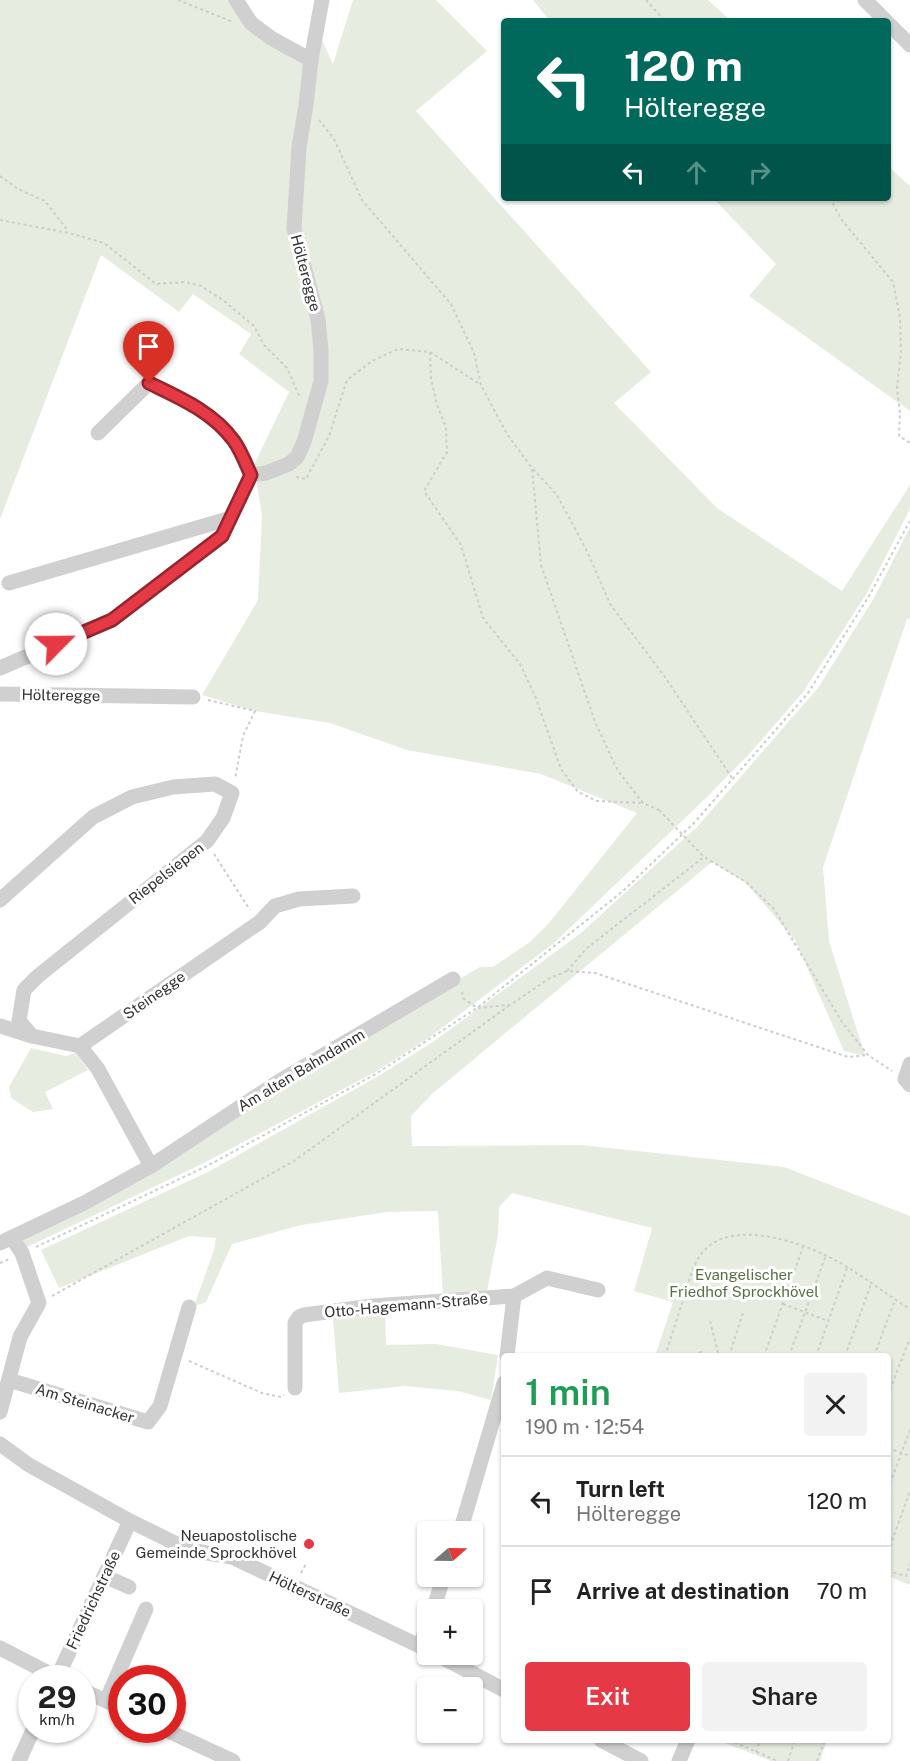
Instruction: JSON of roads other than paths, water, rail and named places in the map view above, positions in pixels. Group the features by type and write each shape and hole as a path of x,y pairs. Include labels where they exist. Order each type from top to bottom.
{"street":[{"path":"236,0 251,23 271,38 311,60"},
{"name":"Hölteregge","path":"251,475 266,474 289,464 297,457 304,442 321,381 318,319 294,230 299,147 322,0"},
{"path":"865,0 883,18"},
{"path":"891,26 910,45"},
{"path":"0,668 112,620 222,536 251,475 235,442 214,420 189,401 149,383 98,433"},
{"path":"9,583 231,518"},
{"name":"Hölteregge","path":"0,694 193,697"},
{"name":"Riepelsiepen","path":"0,900 93,817 132,797 173,787 215,784 232,793 223,818 207,841 38,976 24,990 19,1021 32,1036"},
{"name":"Steinegge","path":"80,1046 260,922 275,906 299,898 353,896"},
{"name":"Am alten Bahndamm","path":"151,1166 278,1082 457,983"},
{"path":"0,1026 32,1036 80,1046 98,1069 151,1166 84,1203 6,1241 22,1253 39,1303 20,1337 0,1412"},
{"path":"907,1082 910,1064"},
{"name":"Otto-Hagemann-Straße","path":"295,1388 295,1323 299,1317 372,1306 514,1296 547,1278 598,1290"},
{"path":"507,1353 514,1296"},
{"name":"Am Steinacker","path":"9,1380 148,1422 160,1406 189,1307"},
{"path":"463,1521 501,1398"},
{"name":"Hölterstraße","path":"0,1444 29,1465 130,1521 189,1550 232,1557 417,1645"},
{"name":"Friedrichstraße","path":"63,1665 130,1521"},
{"path":"104,1576 129,1587"},
{"path":"96,1696 106,1701 146,1609"},
{"path":"0,1648 32,1665"},
{"path":"457,1665 501,1688"},
{"path":"186,1739 233,1761"},
{"path":"19,1761 27,1743"},
{"path":"607,1743 641,1761"},
{"path":"679,1761 687,1743"}],"place":[{"name":"Neuapostolische Gemeinde Sprockhövel","path":"309,1544"}],"park label":[{"name":"Evangelischer Friedhof Sprockhövel","path":"744,1282"}]}
